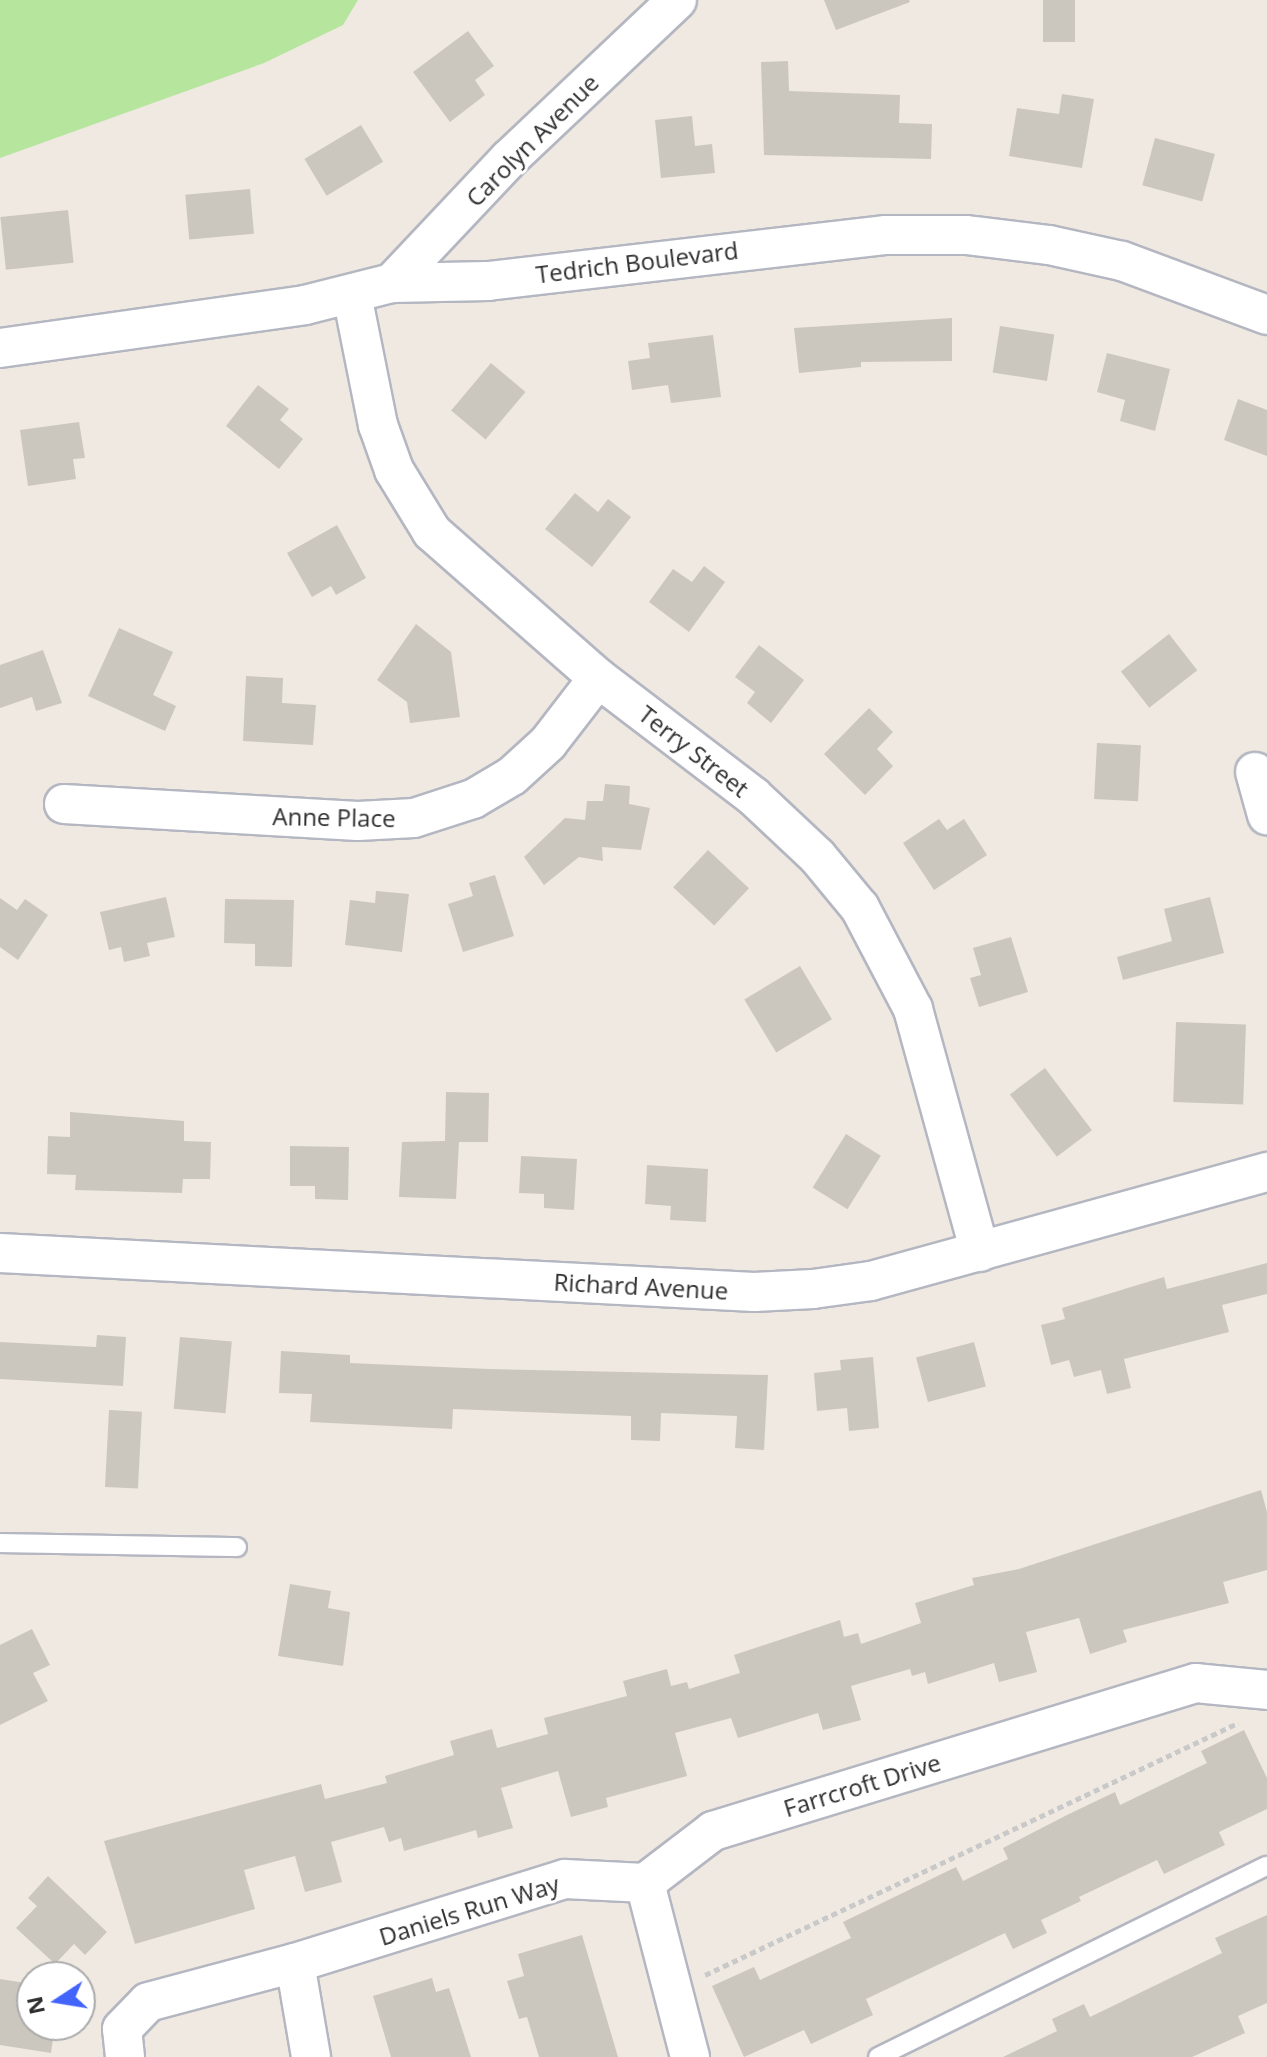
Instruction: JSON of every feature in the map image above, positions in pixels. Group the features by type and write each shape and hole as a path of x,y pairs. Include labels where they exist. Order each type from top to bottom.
{"street":[{"name":"Carolyn Avenue","path":"392,283 509,159 677,0"},
{"name":"Tedrich Boulevard","path":"0,348 352,295 392,283 488,281 872,236 966,235 1049,245 1122,261 1267,315"},
{"name":"Terry Street","path":"352,295 378,425 412,506 458,560 598,678 753,796 817,856 860,908 913,1009 980,1252"},
{"name":"Anne Place","path":"64,804 342,820 414,818 473,799 512,776 548,743 598,678"},
{"path":"1255,772 1267,815"},
{"name":"Richard Avenue","path":"0,1253 754,1292 871,1281 1267,1172"},
{"name":"Farrcroft Drive","path":"645,1883 713,1831 1196,1683 1260,1703"},
{"name":"Daniels Run Way","path":"125,2057 122,2029 148,2002 295,1963 565,1879 645,1883"},
{"path":"645,1883 690,2057"},
{"path":"295,1963 311,2057"}],"lane":[{"path":"0,1543 237,1547"},
{"path":"878,2057 1267,1866"}],"path":[{"path":"671,1991 1260,1703"}],"green space":[{"path":"0,0 358,0 343,25 264,63 0,158"}],"building":[{"path":"824,0 909,0 910,2 836,30"},
{"path":"1043,0 1075,0 1075,42 1043,42"},
{"path":"468,31 494,66 475,80 485,95 450,122 413,72"},
{"path":"788,61 789,91 900,95 899,123 932,124 931,159 764,155 761,62"},
{"path":"1062,94 1094,99 1082,168 1009,156 1017,108 1059,114"},
{"path":"692,116 695,146 712,144 715,173 661,178 655,120"},
{"path":"361,125 383,162 327,196 304,159"},
{"path":"1155,138 1215,154 1202,201 1142,185"},
{"path":"250,189 254,234 189,239 185,195"},
{"path":"68,210 74,263 6,270 0,217"},
{"path":"952,318 952,361 861,362 861,367 799,373 794,328"},
{"path":"1000,326 1054,335 1047,381 993,372"},
{"path":"713,335 721,397 671,403 668,385 632,390 628,361 650,358 648,343"},
{"path":"1107,353 1170,369 1155,431 1120,421 1125,400 1097,392"},
{"path":"491,363 525,392 486,439 451,410"},
{"path":"258,385 289,409 280,420 303,439 279,469 226,426"},
{"path":"1238,399 1267,410 1267,456 1224,440"},
{"path":"79,422 85,458 73,459 76,479 28,486 20,430"},
{"path":"575,493 598,512 608,499 631,517 592,567 545,529"},
{"path":"337,525 366,578 336,595 331,586 312,597 287,553"},
{"path":"704,566 725,582 689,632 649,602 673,569 692,582"},
{"path":"416,624 451,652 460,717 410,723 407,702 377,680"},
{"path":"119,628 173,652 153,695 176,706 165,731 88,696"},
{"path":"1169,634 1197,670 1149,708 1121,672"},
{"path":"759,645 804,680 771,723 747,703 755,692 735,677"},
{"path":"43,650 62,703 36,711 32,697 0,708 0,665"},
{"path":"246,676 283,678 282,703 316,705 313,745 243,741"},
{"path":"869,708 893,732 877,749 893,766 865,795 824,754"},
{"path":"1097,743 1141,745 1138,801 1094,799"},
{"path":"605,784 630,786 629,804 650,808 641,850 602,847 603,861 579,857 544,885 524,857 565,818 585,820 587,801 603,801"},
{"path":"939,819 947,830 964,819 987,855 934,890 903,843"},
{"path":"708,850 749,888 714,925 673,887"},
{"path":"495,875 514,936 463,952 448,904 473,896 469,883"},
{"path":"376,891 409,894 402,952 345,945 350,900 375,903"},
{"path":"166,897 175,937 147,943 150,956 124,962 121,947 109,950 100,912"},
{"path":"1210,897 1224,953 1123,980 1117,957 1172,941 1164,909"},
{"path":"0,898 17,910 25,899 48,915 18,960 0,947"},
{"path":"225,899 294,900 292,967 255,966 255,944 224,943"},
{"path":"1011,937 1028,992 979,1007 970,978 981,975 973,948"},
{"path":"800,966 832,1019 776,1053 744,999"},
{"path":"1176,1022 1246,1024 1243,1104 1173,1102"},
{"path":"1045,1068 1092,1130 1057,1157 1010,1094"},
{"path":"446,1092 489,1093 488,1142 459,1142 456,1199 399,1197 402,1142 445,1141"},
{"path":"70,1112 184,1121 184,1141 211,1142 210,1179 183,1179 182,1193 75,1190 76,1175 47,1174 48,1136 70,1137"},
{"path":"846,1134 881,1156 847,1209 813,1187"},
{"path":"290,1146 349,1147 348,1200 315,1199 315,1186 290,1186"},
{"path":"521,1156 577,1159 574,1210 544,1208 544,1194 519,1193"},
{"path":"647,1165 708,1169 706,1222 670,1220 671,1206 645,1204"},
{"path":"1267,1263 1267,1294 1222,1305 1229,1332 1124,1359 1131,1388 1107,1394 1101,1370 1074,1377 1069,1360 1051,1365 1041,1325 1065,1319 1062,1308 1164,1277 1167,1289"},
{"path":"97,1335 126,1337 123,1386 0,1379 0,1342 96,1347"},
{"path":"180,1337 232,1342 226,1413 174,1409"},
{"path":"974,1342 986,1386 928,1402 916,1358"},
{"path":"281,1351 350,1355 350,1363 768,1375 764,1450 735,1448 737,1416 661,1413 660,1441 631,1440 631,1416 453,1409 452,1429 310,1422 312,1394 279,1393"},
{"path":"873,1357 879,1428 849,1431 847,1408 817,1411 814,1373 841,1370 840,1360"},
{"path":"109,1410 142,1412 138,1489 105,1487"},
{"path":"1261,1490 1267,1512 1267,1570 1223,1582 1229,1603 1123,1630 1127,1642 1090,1654 1079,1618 1026,1632 1037,1672 999,1682 994,1663 928,1684 925,1672 912,1676 910,1669 851,1686 861,1720 823,1730 818,1713 738,1738 731,1718 675,1733 687,1776 606,1798 608,1807 571,1817 558,1771 501,1788 513,1828 478,1838 476,1830 404,1851 401,1838 389,1842 384,1827 331,1842 342,1882 305,1892 295,1856 244,1870 255,1909 135,1944 104,1841 321,1784 325,1799 387,1783 385,1776 454,1755 450,1741 492,1729 497,1748 548,1734 544,1718 627,1696 623,1681 667,1669 671,1686 687,1682 689,1689 740,1673 734,1655 840,1620 844,1637 858,1633 861,1644 921,1623 915,1603 974,1585 972,1578 1019,1569"},
{"path":"290,1584 331,1591 328,1608 350,1612 343,1666 278,1656"},
{"path":"32,1629 50,1665 33,1673 48,1701 0,1725 0,1645"},
{"path":"1244,1730 1267,1778 1267,1809 1219,1832 1225,1845 1164,1874 1157,1860 1079,1897 1081,1901 1041,1920 1047,1933 1013,1949 1005,1933 866,1999 873,2015 811,2044 804,2030 744,2057 712,1986 754,1967 760,1980 851,1938 843,1922 956,1867 963,1881 1008,1859 1003,1848 1067,1815 1115,1792 1120,1805 1207,1763 1201,1751"},
{"path":"48,1876 107,1932 85,1955 74,1944 58,1961 52,1961 16,1928 37,1906 28,1898"},
{"path":"1267,1915 1267,2003 1238,2016 1245,2033 1192,2057 1003,2057 1057,2031 1052,2019 1084,2004 1090,2017 1222,1953 1215,1938"},
{"path":"582,1935 618,2057 539,2057 527,2017 519,2019 507,1981 524,1976 518,1954"},
{"path":"432,1978 436,1992 449,1988 471,2057 391,2057 373,1996"},
{"path":"0,1979 16,1982 16,2041 53,2041 51,2053 0,2045"}]}
